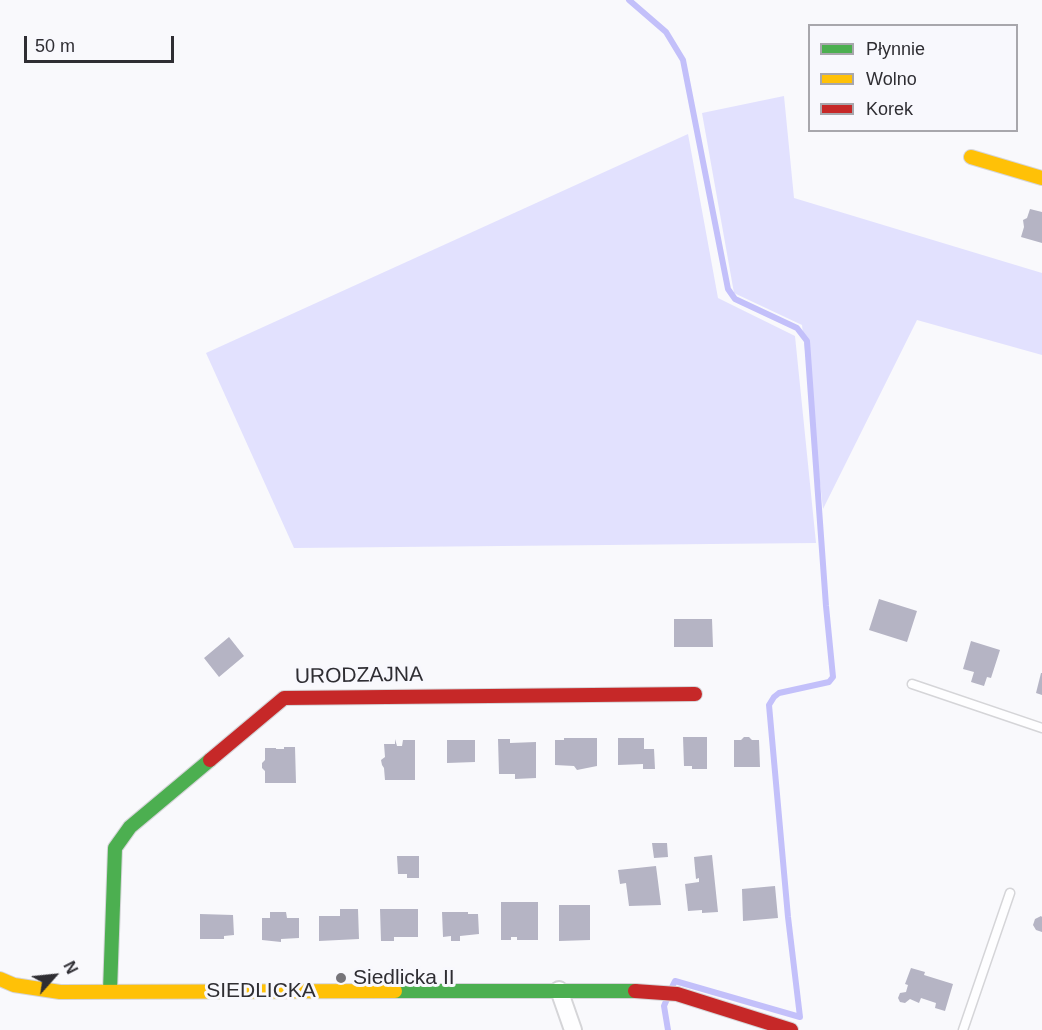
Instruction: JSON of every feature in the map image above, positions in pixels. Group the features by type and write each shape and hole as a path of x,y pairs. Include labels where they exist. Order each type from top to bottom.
{"street":[{"path":"971,157 1042,178"},
{"name":"URODZAJNA","path":"110,991 115,849 130,827 284,698 695,694"},
{"name":"SIEDLICKA","path":"0,979 14,985 60,992 619,990 677,994 791,1030"},
{"path":"559,990 573,1030"}],"lane":[{"path":"912,684 1042,728"},
{"path":"963,1030 1010,893"}],"shaded area":[{"path":"784,96 794,198 1042,273 1042,355 917,320 823,509 802,325 734,293 702,113"},
{"path":"688,134 718,298 795,336 816,543 294,548 206,353"}],"building":[{"path":"1030,209 1042,212 1042,243 1021,237 1024,227 1023,220 1027,218"},
{"path":"879,599 917,611 907,642 869,630"},
{"path":"674,619 712,619 713,647 674,647"},
{"path":"229,637 244,656 219,677 204,658"},
{"path":"971,641 1000,650 991,678 987,677 984,686 971,682 974,672 963,669"},
{"path":"1042,673 1042,695 1036,693"},
{"path":"683,737 707,737 707,769 692,769 692,766 684,766"},
{"path":"744,737 759,740 760,767 734,767 734,740 741,740"},
{"path":"564,738 597,738 597,766 577,770 574,766 555,765 555,740 564,740"},
{"path":"618,738 644,738 644,749 654,749 655,769 643,769 643,764 618,765"},
{"path":"395,739 397,746 402,746 403,740 415,740 415,780 385,780 381,760 385,757 384,744 395,744"},
{"path":"498,739 510,739 510,743 536,742 536,778 515,779 515,774 499,774"},
{"path":"447,740 475,740 475,762 447,763"},
{"path":"284,747 295,747 296,783 265,783 262,763 265,760 265,748 284,749"},
{"path":"652,843 667,843 668,857 654,858"},
{"path":"712,855 718,912 688,911 685,884 699,882 699,878 696,879 694,857"},
{"path":"397,856 419,856 419,878 407,878 407,874 398,874"},
{"path":"656,866 661,905 629,906 626,883 620,884 618,870"},
{"path":"775,886 778,918 743,921 742,889"},
{"path":"501,902 538,902 538,940 517,940 517,937 511,937 511,940 501,940"},
{"path":"559,905 590,905 590,940 559,941"},
{"path":"340,909 358,909 359,939 319,941 319,916 340,916"},
{"path":"380,909 418,909 418,937 394,937 394,941 381,941"},
{"path":"270,912 286,912 287,918 299,918 299,938 281,939 281,942 262,940 262,918 270,918"},
{"path":"442,912 478,914 479,934 460,936 460,941 451,941 451,936 443,937"},
{"path":"200,914 233,915 234,935 224,936 224,939 200,939"},
{"path":"1041,916 1042,932 1036,930 1033,925 1035,919"},
{"path":"911,968 925,972 924,975 953,984 945,1011 935,1008 936,1003 921,998 919,1003 910,999 905,1003 900,1002 898,998 900,993 906,992 908,985 905,984"}],"waterway":[{"path":"629,0 666,32 683,60 728,289 735,299 797,328 807,341 833,677 829,682 779,693 769,705 788,917 800,1017 675,981 672,987"},
{"path":"667,999 664,1006 668,1030"}],"traffic: fast":[{"path":"110,991 115,848 130,827 210,760"},
{"path":"395,991 635,991"}],"traffic: slow":[{"path":"971,157 1042,178"},
{"path":"0,979 14,985 60,992 395,991"}],"traffic: jam":[{"path":"210,760 284,698 695,694"},
{"path":"635,991 677,994 791,1030"}],"place":[{"name":"Siedlicka II","path":"341,978"}]}
